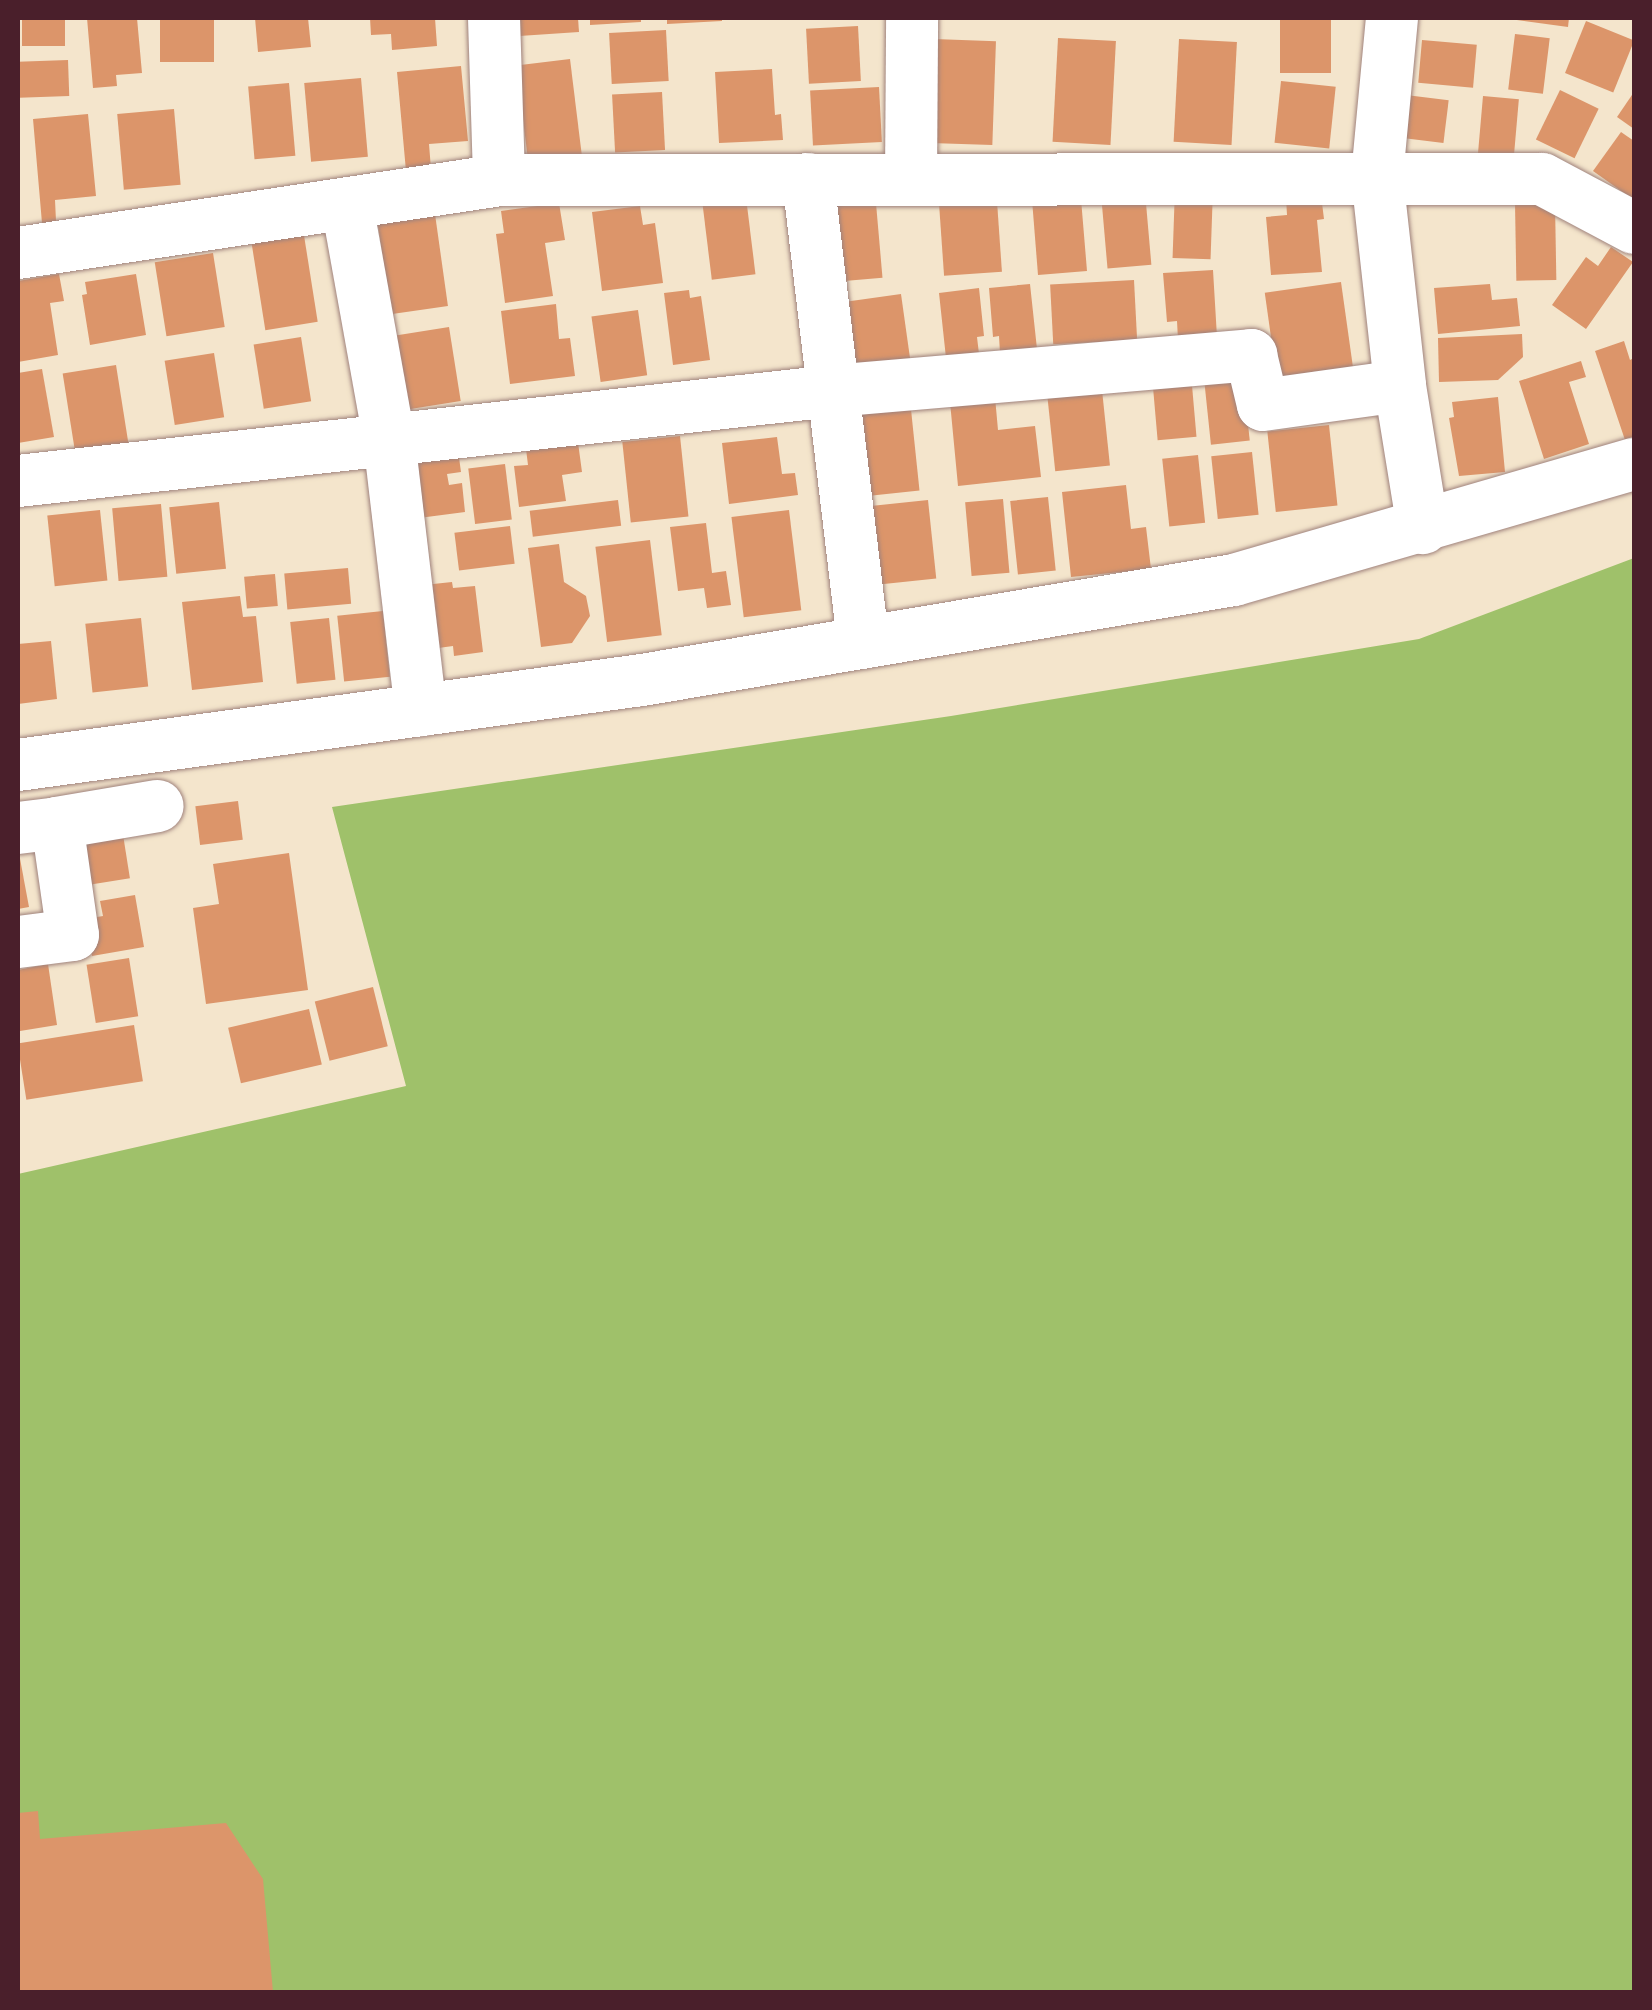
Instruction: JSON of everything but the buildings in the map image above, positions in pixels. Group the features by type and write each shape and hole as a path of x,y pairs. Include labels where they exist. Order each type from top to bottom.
{"street":[{"path":"494,18 499,180"},
{"path":"911,178 912,18"},
{"path":"1392,18 1377,176 1400,386 1423,528"},
{"path":"18,254 499,180 1377,176 1542,179 1634,228"},
{"path":"808,179 863,644"},
{"path":"347,204 388,439 421,710"},
{"path":"18,481 832,391 1251,355 1263,406 1400,386"},
{"path":"18,765 642,680 1234,580 1634,464"},
{"path":"18,942 73,935 37,826 158,806"}],"green space":[{"path":"1634,558 1634,1992 18,1992 18,1174 406,1086 332,807 951,716 1419,639"}]}
